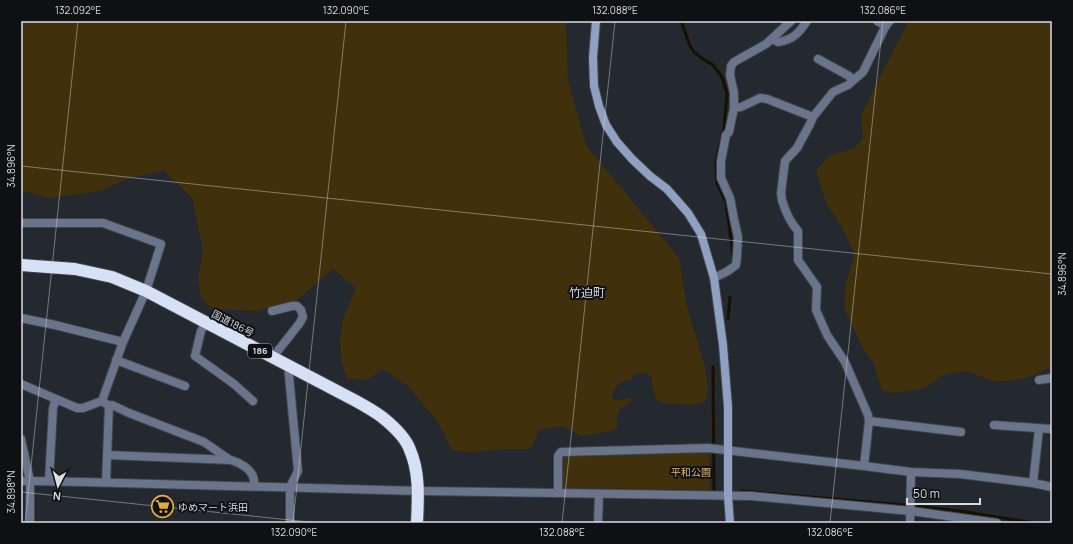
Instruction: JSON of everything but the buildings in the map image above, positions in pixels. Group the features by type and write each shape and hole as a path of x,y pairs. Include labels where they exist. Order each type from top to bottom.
{"highway":[{"name":"国道186号","path":"21,265 75,269 112,277 146,291 356,401 382,418 398,432 410,449 416,467 419,491 417,523"}],"street":[{"path":"596,21 593,57 594,86 599,106 606,124 617,142 632,159 667,189 688,213 701,234 714,278 723,345 728,407 728,496 730,523"},
{"path":"714,278 728,271 736,264 737,256 738,237 730,198 721,178 720,161 726,135 729,132 734,108 734,94 730,75 731,66 734,62 766,44 791,21"},
{"path":"772,39 778,42 789,40 799,32 807,21"},
{"path":"864,466 869,421 867,412 844,362 827,335 816,310 817,287 798,260 798,231 789,218 781,193 785,161 797,148 813,117 833,92 848,85 863,72 888,23 877,21"},
{"path":"818,59 849,76 853,80"},
{"path":"734,108 741,107 760,98 767,99 813,117"},
{"path":"21,223 103,223 161,244 146,291 116,360 106,404 106,482"},
{"path":"272,311 297,306 301,310 303,317 273,358"},
{"path":"21,318 123,342"},
{"path":"206,323 202,331 195,356 234,384 253,401"},
{"path":"116,360 184,386"},
{"path":"288,365 298,471 290,487 290,523"},
{"path":"1039,380 1052,378"},
{"path":"21,384 76,408 106,404 112,405 204,442 231,460 246,466 253,477 255,483 254,486"},
{"path":"49,481 53,408 56,399"},
{"path":"869,421 961,432"},
{"path":"994,425 1051,430"},
{"path":"1033,484 1039,429"},
{"path":"21,439 30,523"},
{"path":"558,493 558,456 561,452 708,448 912,472 960,474 1052,487"},
{"path":"107,455 231,460"},
{"path":"910,523 912,472"},
{"path":"25,481 419,491 751,496 911,511 997,523"},
{"path":"598,523 599,494"}],"green space":[{"path":"21,21 566,21 568,80 586,145 679,258 687,307 705,366 708,389 705,401 694,405 666,404 657,400 652,387 652,377 639,373 632,376 630,380 621,382 614,390 612,398 614,400 629,398 633,400 620,410 617,415 617,428 611,431 581,436 563,426 539,430 531,449 470,452 452,450 438,422 409,387 383,369 366,380 347,379 341,359 340,341 343,318 356,288 333,269 295,302 255,311 213,309 201,299 198,276 203,252 192,198 164,171 129,178 101,191 47,198 21,190"},
{"path":"909,21 1052,21 1052,366 1042,372 1026,378 1009,381 993,381 966,371 943,375 925,388 893,393 882,390 873,362 862,347 844,308 846,282 855,255 843,229 826,203 816,170 829,156 855,148 863,137 861,116"},
{"name":"平和公園","path":"709,452 710,490 564,488 561,485 561,458 564,455"}],"waterway":[{"path":"681,21 690,46 694,52 713,65 722,77 727,93 722,136"},
{"path":"720,143 716,163 717,183 726,202 733,255"},
{"path":"728,319 730,297"},
{"path":"713,367 714,492"},
{"path":"742,491 915,506 960,511 1034,523"}],"place":[{"name":"ゆめマート浜田","path":"162,507"}],"district":[{"name":"竹迫町","path":"587,293"}]}
